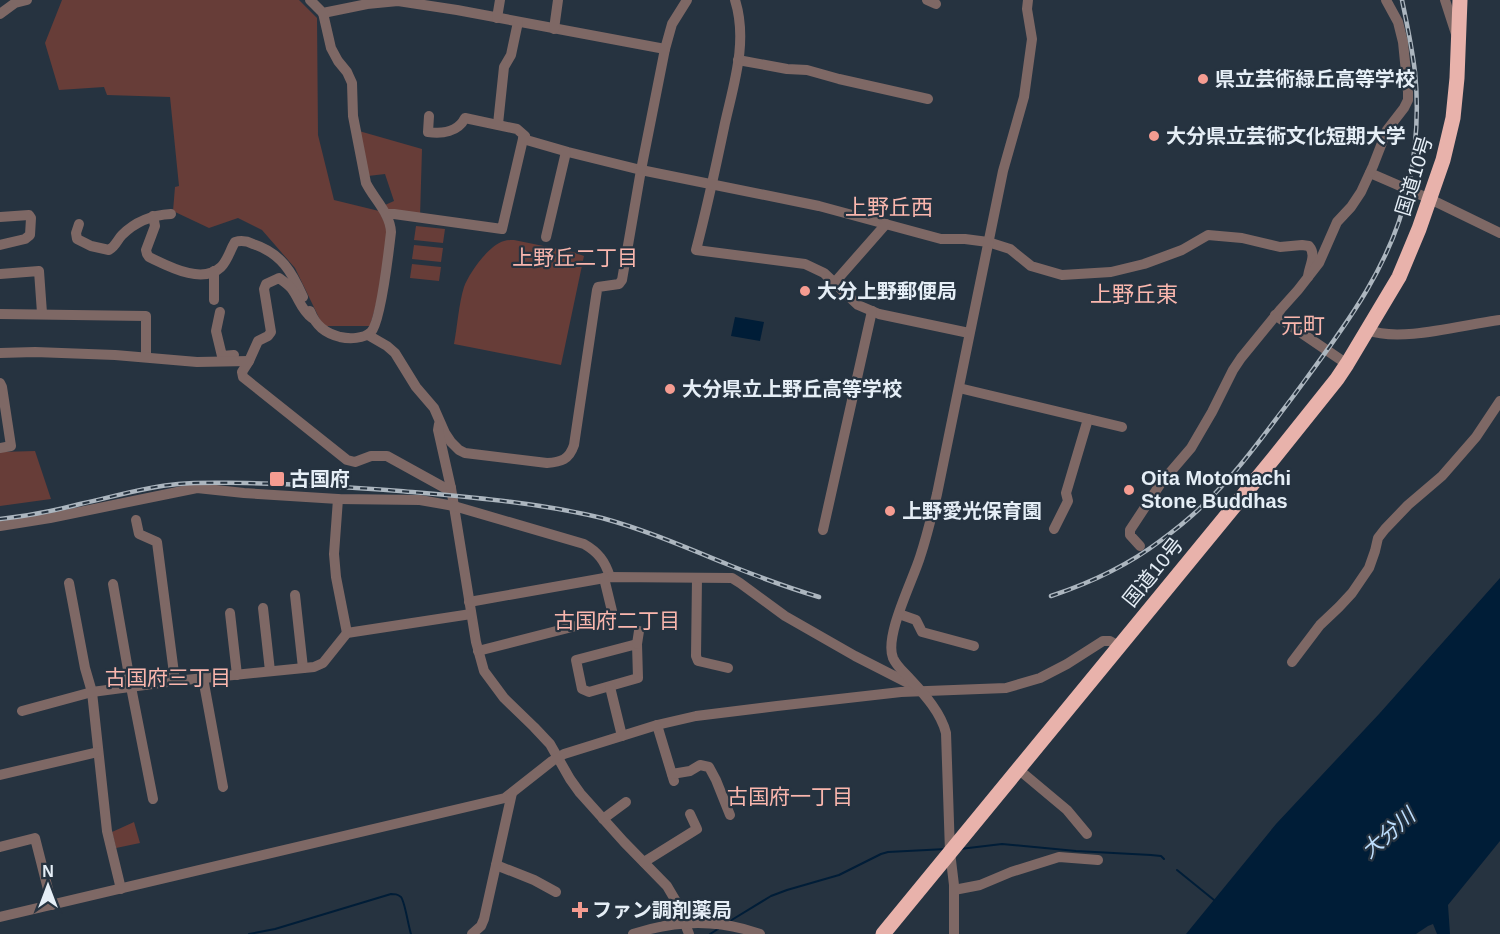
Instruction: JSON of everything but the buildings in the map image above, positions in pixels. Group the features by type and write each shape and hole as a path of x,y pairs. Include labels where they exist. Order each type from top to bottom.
{"highway":[{"name":"国道10号","path":"883,934 1338,379 1399,276 1419,229 1443,160 1453,118 1457,78 1459,0"}],"street":[{"path":"0,14 15,3 27,0"},
{"path":"310,0 323,14 332,48 352,84 353,116 366,183 386,214 390,225 384,283 375,325 368,335"},
{"path":"497,18 500,0"},
{"path":"554,29 558,0"},
{"path":"153,216 155,226 146,250 148,256 186,273 214,272 223,264 235,242 244,241 259,246 277,256 293,275 312,318 319,328 339,337 368,335 387,346 395,353 416,387 434,408 445,433 454,446 465,453 547,463 557,462 570,455 574,445 598,287 621,282 665,49 672,24 687,0"},
{"path":"735,0 741,25 738,60 696,250 805,264 819,269 835,282 852,301 872,311 969,333"},
{"path":"954,934 946,733 937,712 896,663 891,652 892,636 924,545 942,472 1003,171 1024,97 1032,39 1028,0"},
{"path":"1140,546 1130,535 1130,530 1161,483 1191,448 1236,365 1319,263 1337,222 1357,199 1387,130 1408,100 1408,79 1401,33 1398,22 1386,0"},
{"path":"1445,0 1458,40"},
{"path":"323,14 388,1 456,5 497,18 665,49"},
{"path":"498,124 504,67 511,55 518,22"},
{"path":"738,60 787,69 807,70 928,99"},
{"path":"386,214 502,229 525,136 517,129 465,118 461,125 442,134 428,132 429,116"},
{"path":"523,139 641,170 819,206 940,239 988,242 1010,249 1031,266 1062,275 1111,272 1144,264 1182,250 1208,235 1242,238 1280,247 1305,245 1311,247 1313,253 1308,277"},
{"path":"546,237 566,152"},
{"path":"1370,173 1500,233"},
{"path":"79,224 77,239 91,246 109,250 115,246 123,234 136,224 153,216 171,214"},
{"path":"0,217 29,215 31,218 30,235 25,239 0,245"},
{"path":"835,282 886,224"},
{"path":"0,274 39,271 42,313"},
{"path":"214,272 214,300"},
{"path":"312,318 304,311 293,290 286,283 279,278 268,283 264,289 272,332 258,341 242,372 243,377 347,460 355,462 371,456 387,456 445,488 451,488"},
{"path":"823,530 872,311"},
{"path":"220,312 216,331 222,356 251,358"},
{"path":"0,314 146,316 146,357"},
{"path":"1275,315 1347,364"},
{"path":"1368,330 1378,334 1413,334 1500,320"},
{"path":"0,353 35,352 146,357 197,362 251,358"},
{"path":"0,383 11,446 0,448"},
{"path":"959,388 1122,427"},
{"path":"1292,662 1320,625 1339,608 1358,584 1369,568 1378,538 1385,529 1408,505 1442,476 1476,437 1500,401"},
{"path":"1054,529 1068,501 1066,493 1088,419"},
{"path":"440,421 438,430 451,488 481,664 488,678 504,698 544,737 575,787 663,881 677,903 689,934"},
{"path":"0,526 197,488 338,499 420,500 454,506 584,544 595,550 606,564 611,616 478,651"},
{"path":"338,499 333,554 347,633"},
{"path":"136,520 139,534 157,542 175,681"},
{"path":"469,602 607,577 726,577 737,580 784,616 855,656 901,678 921,692"},
{"path":"697,578 696,656 699,661 728,668"},
{"path":"69,583 85,668 92,692 107,831 121,890"},
{"path":"113,584 153,799"},
{"path":"295,595 303,668"},
{"path":"263,608 270,671"},
{"path":"230,613 237,675"},
{"path":"22,711 92,692 175,681 314,668 323,663 347,633 471,614"},
{"path":"899,615 915,620 922,632 974,646"},
{"path":"637,644 576,660 582,689 589,692 638,678 639,631"},
{"path":"0,917 505,798 558,757 657,725 696,716 889,693 1006,688 1045,675 1103,641 1110,641 1119,646"},
{"path":"203,678 223,787"},
{"path":"610,687 622,736"},
{"path":"657,725 673,778 700,765 709,767 730,815"},
{"path":"0,775 98,752"},
{"path":"1018,770 1067,810 1087,834"},
{"path":"472,934 483,923 512,793"},
{"path":"603,819 626,802"},
{"path":"644,862 697,829 690,814"},
{"path":"0,847 35,838 52,905"},
{"path":"954,890 980,885 1011,872 1059,857 1098,860"},
{"path":"496,865 534,880 556,892"},
{"path":"633,934 661,926 685,923 726,925 760,934"}],"shaded area":[{"path":"62,0 299,0 317,18 318,135 334,200 379,211 388,229 379,294 370,326 323,326 295,268 262,230 238,218 209,228 173,211 175,187 179,186 170,97 107,95 104,87 59,90 45,43"},
{"path":"359,131 422,149 420,217 389,211 385,205 394,201 385,174 368,176"},
{"path":"416,226 445,229 443,243 414,240"},
{"path":"514,240 584,256 561,365 454,344 462,293 470,274 492,248 504,241"},
{"path":"414,245 443,248 441,262 412,259"},
{"path":"412,264 441,267 439,281 410,278"},
{"path":"35,451 51,499 0,506 0,452"},
{"path":"134,822 140,843 116,848 112,832"}],"water":[{"path":"735,317 764,322 760,341 731,336"},
{"name":"大分川","path":"1500,578 1500,841 1448,905 1450,934 1437,934 1433,924 1416,934 1186,934 1276,824 1379,714"}],"waterway":[{"path":"960,849 1002,844 1151,855 1161,856 1164,859"},
{"path":"730,921 771,896 839,875 881,854 946,849"},
{"path":"1177,870 1214,900"},
{"path":"249,934 275,929 391,894 401,897 411,934"},
{"path":"710,934 718,929"}],"railway":[{"path":"1051,596 1094,579 1135,558 1176,529 1207,502 1258,444 1328,350 1361,300 1389,246 1400,218 1413,160 1417,116 1416,86 1402,0"},
{"path":"0,519 50,511 153,487 186,483 303,485 450,496 526,504 602,518 819,597"}],"place":[{"name":"県立芸術緑丘高等学校","path":"1203,79"},
{"name":"大分県立芸術文化短期大学","path":"1154,136"},
{"name":"大分上野郵便局","path":"805,291"},
{"name":"大分県立上野丘高等学校","path":"670,389"},
{"name":"古国府","path":"277,479"},
{"name":"Oita Motomachi Stone Buddhas","path":"1129,490"},
{"name":"上野愛光保育園","path":"890,511"},
{"name":"ファン調剤薬局","path":"580,910"}],"district":[{"name":"上野丘西","path":"889,207"},
{"name":"上野丘二丁目","path":"575,257"},
{"name":"上野丘東","path":"1134,294"},
{"name":"元町","path":"1303,325"},
{"name":"古国府二丁目","path":"617,620"},
{"name":"古国府三丁目","path":"168,677"},
{"name":"古国府一丁目","path":"790,796"}]}
